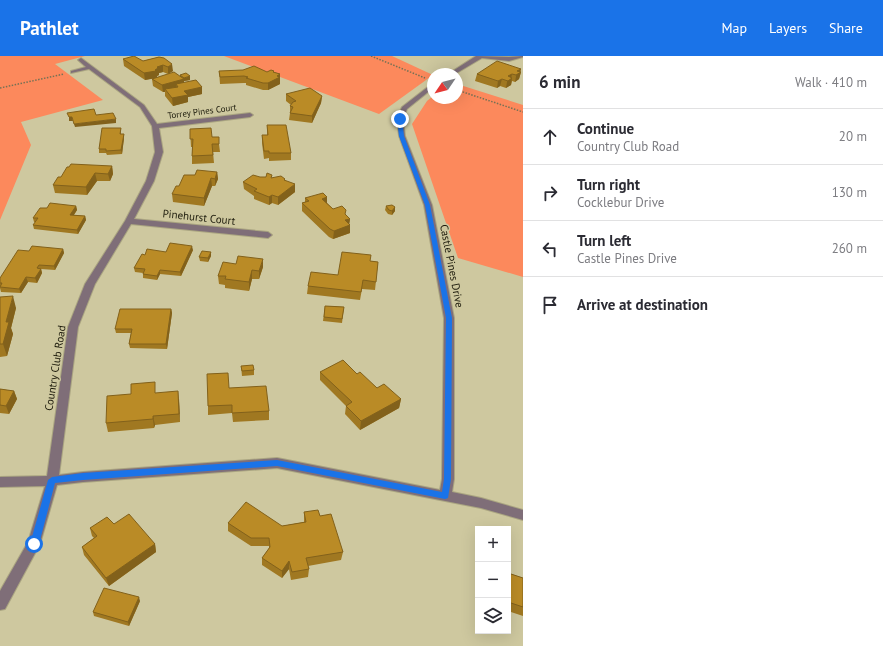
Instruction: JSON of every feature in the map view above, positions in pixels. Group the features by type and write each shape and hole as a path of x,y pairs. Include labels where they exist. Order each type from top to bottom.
{"street":[{"path":"461,68 480,56 509,59 521,56"},
{"name":"Country Club Road","path":"0,604 34,544 52,480 72,326 90,284 129,221 150,181 159,152 155,126 142,106 81,60"},
{"path":"73,72 91,67"},
{"name":"Castle Pines Drive","path":"427,90 404,108 400,119 402,136 428,205 449,318 448,472 445,496"},
{"name":"Torrey Pines Court","path":"155,126 250,115"},
{"name":"Pinehurst Court","path":"129,221 268,235"},
{"path":"0,482 52,480 277,463 481,503 523,515"}],"path":[{"path":"371,56 426,78"},
{"path":"0,88 73,72"},
{"path":"463,92 523,112"}],"shaded area":[{"path":"0,56 85,56 55,64 103,100 21,122 31,145 0,220"},
{"path":"224,56 392,56 427,72 427,79 379,114"},
{"path":"463,86 523,105 523,277 458,258 412,124 427,101 427,104 463,104"}],"building":[{"path":"134,56 143,61 159,57 164,58 172,64 168,67 163,65 157,67 158,68 155,70 156,71 144,73 123,59"},
{"path":"497,61 521,69 517,71 521,72 516,75 512,74 508,76 512,78 508,81 502,79 498,81 477,74"},
{"path":"254,66 267,72 271,70 274,71 273,72 280,74 277,76 280,77 268,83 263,83 244,76 220,77 219,71 243,70"},
{"path":"174,72 184,79 162,85 152,79"},
{"path":"186,73 190,76 184,78 180,75"},
{"path":"196,80 202,87 184,91 188,95 172,98 165,89 178,87 176,84"},
{"path":"310,88 322,96 312,116 290,113 293,107 290,106 296,101 286,94"},
{"path":"94,109 96,115 113,113 116,119 74,124 72,117 69,117 67,113"},
{"path":"267,125 286,125 291,153 269,153 269,151 264,151 262,135 268,135"},
{"path":"102,128 121,128 120,134 124,134 121,150 106,151 106,149 99,149"},
{"path":"211,128 212,137 219,137 219,144 212,144 213,155 192,156 193,139 190,139 190,129"},
{"path":"71,164 112,166 108,174 95,173 86,187 53,185 58,177 61,177 67,167"},
{"path":"197,170 217,172 215,179 211,178 204,198 172,194 176,186 179,186 184,175 195,175"},
{"path":"267,173 272,175 271,178 281,176 285,179 284,180 295,184 278,197 272,195 269,197 254,191 257,189 243,182 253,175 266,177"},
{"path":"323,193 327,197 322,199 333,209 342,206 346,210 345,214 350,219 345,220 350,225 334,231 302,203 309,201 305,198"},
{"path":"50,203 76,206 70,215 85,216 77,230 33,225 38,218 33,218 40,208 47,208"},
{"path":"392,205 395,207 392,211 386,206"},
{"path":"170,243 192,246 180,272 160,270 157,276 143,274 145,269 134,268 142,254 145,255 147,249 166,252"},
{"path":"32,246 63,249 54,266 39,265 37,268 41,269 35,278 26,277 19,289 0,287 2,283 0,283 0,278 18,250 29,251"},
{"path":"202,251 211,252 208,258 199,257"},
{"path":"342,252 371,255 370,261 378,262 376,282 363,280 361,292 308,286 311,272 338,275"},
{"path":"238,256 263,259 259,271 252,270 249,282 225,279 226,276 218,276 223,262 236,264"},
{"path":"13,296 6,322 9,322 3,344 0,344 0,297"},
{"path":"325,306 344,307 342,319 324,317"},
{"path":"120,309 171,309 166,344 129,344 132,329 115,329"},
{"path":"343,360 357,374 360,372 377,388 384,384 401,399 361,421 346,406 352,402 320,372"},
{"path":"253,365 254,370 242,371 241,366"},
{"path":"228,373 229,388 266,386 269,411 232,413 232,405 208,406 207,374"},
{"path":"155,382 155,393 178,391 179,414 153,416 153,419 106,423 107,396 131,394 131,384"},
{"path":"0,389 14,391 6,406 0,405"},
{"path":"246,502 282,526 306,522 304,512 318,510 320,516 331,514 343,552 306,558 309,569 292,572 289,561 282,571 262,558 270,547 269,538 251,538 228,523"},
{"path":"129,514 155,544 106,578 82,547 97,536 90,528 107,517 114,524"},
{"path":"511,574 523,578 523,607 511,603"},
{"path":"104,588 139,597 128,622 93,612"}],"route":[{"path":"34,544 52,480 277,463 445,496 448,479 449,318 428,205 402,136 400,119"}]}
